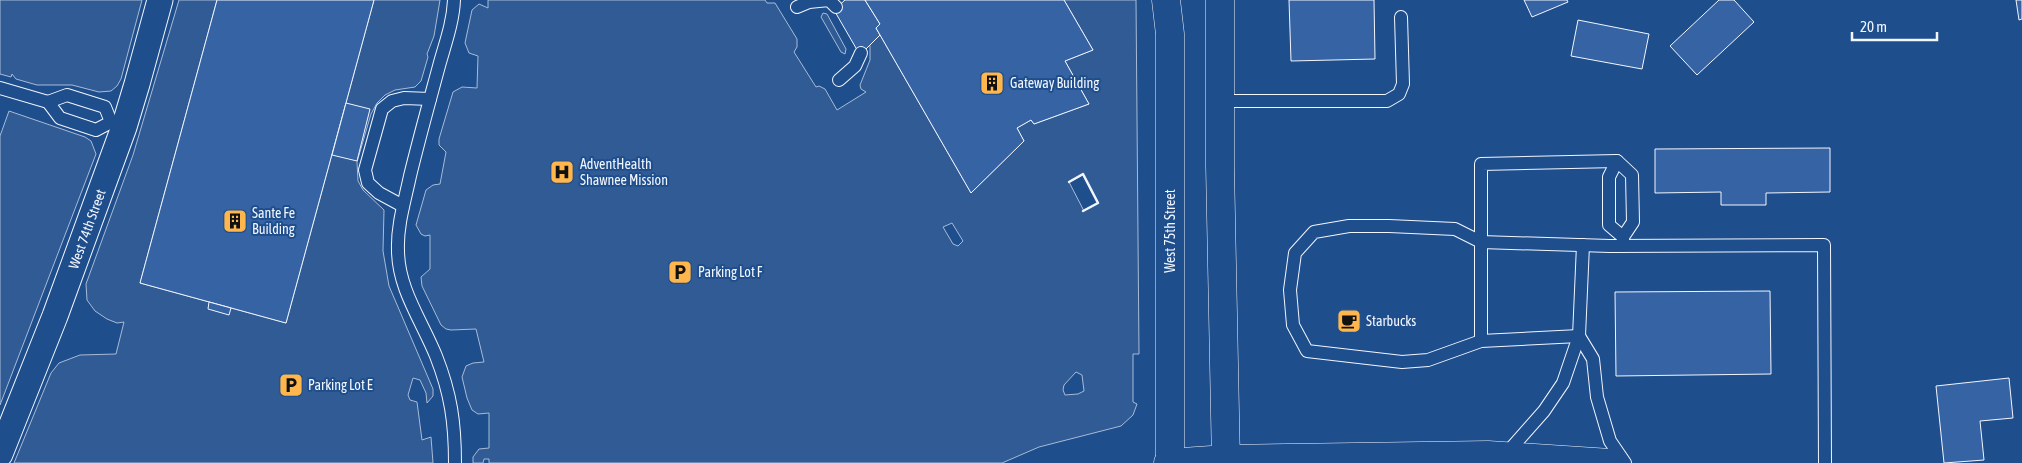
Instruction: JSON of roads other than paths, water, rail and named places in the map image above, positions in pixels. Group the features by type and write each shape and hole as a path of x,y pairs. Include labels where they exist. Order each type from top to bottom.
{"main road":[{"name":"West 75th Street","path":"1166,0 1170,44 1169,463"},
{"path":"1220,0 1226,461"},
{"path":"1169,463 1474,459 1504,456 1608,463"}],"street":[{"name":"West 74th Street","path":"0,454 55,316 117,124 137,84 160,0"}],"lane":[{"path":"454,0 448,41 430,99 403,206 399,228 398,265 403,285 435,354 447,386 454,417 455,463"},
{"path":"797,8 809,2 829,0 836,8"},
{"path":"1220,101 1386,101 1399,94 1402,84 1401,17"},
{"path":"839,80 855,66 861,53"},
{"path":"0,88 48,102 67,95 90,102 105,107 117,124 96,130 60,118 48,102"},
{"path":"403,206 379,193 368,183 366,170 382,109 392,100 404,98 430,99"},
{"path":"1481,341 1481,164 1618,161 1632,175 1633,222 1623,241"},
{"path":"1618,161 1609,177 1609,225 1623,241"},
{"path":"1579,336 1481,341 1428,360 1402,362 1307,351 1293,325 1290,290 1295,253 1314,232 1349,226 1455,228 1481,242 1583,246 1623,241 1824,246 1825,463"},
{"path":"1504,456 1544,411 1563,383 1579,336 1583,246"},
{"path":"1579,336 1593,359 1597,397 1610,441 1608,463"}],"place":[{"name":"Gateway Building","path":"992,83"},
{"name":"AdventHealth Shawnee Mission","path":"562,172"},
{"name":"Sante Fe Building","path":"235,221"},
{"name":"Parking Lot F","path":"680,272"},
{"name":"Starbucks","path":"1349,321"},
{"name":"Parking Lot E","path":"291,385"}]}
